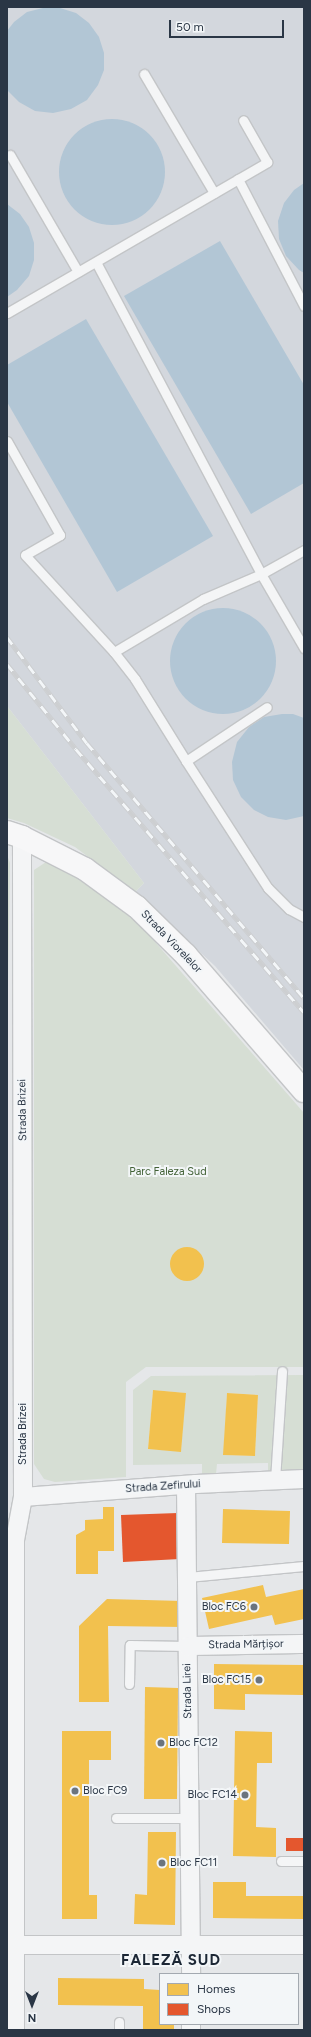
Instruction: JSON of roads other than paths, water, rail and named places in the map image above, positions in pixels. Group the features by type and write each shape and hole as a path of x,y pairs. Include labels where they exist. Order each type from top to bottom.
{"street":[{"name":"Strada Brizei","path":"14,834 15,1069 23,1497 11,1540 11,1945 15,2030"},
{"name":"Strada Viorelelor","path":"14,834 85,869 137,906 186,955 304,1092"},
{"name":"Strada Zefirului","path":"23,1497 186,1485 304,1479"},
{"name":"Strada Lirei","path":"186,1485 191,1973"},
{"name":"Strada Mărțișor","path":"187,1646 304,1644"},
{"path":"11,1945 304,1945"}],"lane":[{"path":"144,74 214,193"},
{"path":"7,313 268,162 243,120"},
{"path":"10,155 78,272"},
{"path":"238,179 304,306"},
{"path":"96,262 261,574 304,648"},
{"path":"7,441 60,535 25,555 114,652 135,679 268,888 289,909 304,917"},
{"path":"114,652 203,599 261,574 304,550"},
{"path":"186,761 267,707"},
{"path":"275,1480 282,1371"},
{"path":"187,1577 304,1566"},
{"path":"129,1684 130,1645 187,1646"},
{"path":"116,1818 189,1818"},
{"path":"281,1861 304,1861"}],"water":[{"path":"43,8 60,8 76,13 89,23 99,37 104,53 104,70 98,85 87,100 71,109 53,113 35,111 19,102 7,90 7,31 14,22 27,12"},
{"path":"112,119 132,123 149,135 161,152 165,172 161,192 149,209 132,221 112,225 92,221 75,209 63,192 59,172 63,152 75,135 92,123"},
{"path":"304,183 304,273 299,270 286,256 279,239 278,221 284,203 294,190"},
{"path":"7,204 20,214 29,227 34,243 34,260 29,276 17,290 7,297"},
{"path":"220,241 304,385 304,483 251,514 124,296"},
{"path":"86,319 213,536 117,592 7,402 7,365"},
{"path":"223,608 243,612 260,624 272,641 276,661 272,681 260,698 243,710 223,714 203,710 186,698 174,681 170,661 174,641 186,624 203,612"},
{"path":"293,714 304,718 304,816 286,820 268,817 254,810 241,797 233,780 232,762 237,742 249,727 264,717"}],"railway":[{"path":"7,637 87,743 304,998"},
{"path":"7,664 76,749 304,1012"}],"place":[{"name":"Bloc FC6","path":"254,1607"},
{"name":"Bloc FC15","path":"259,1680"},
{"name":"Bloc FC12","path":"161,1743"},
{"name":"Bloc FC9","path":"75,1791"},
{"name":"Bloc FC14","path":"245,1795"},
{"name":"Bloc FC11","path":"162,1863"}],"district":[{"name":"FALEZĂ SUD","path":"171,1961"}],"park label":[{"name":"Parc Faleza Sud","path":"168,1172"}]}
